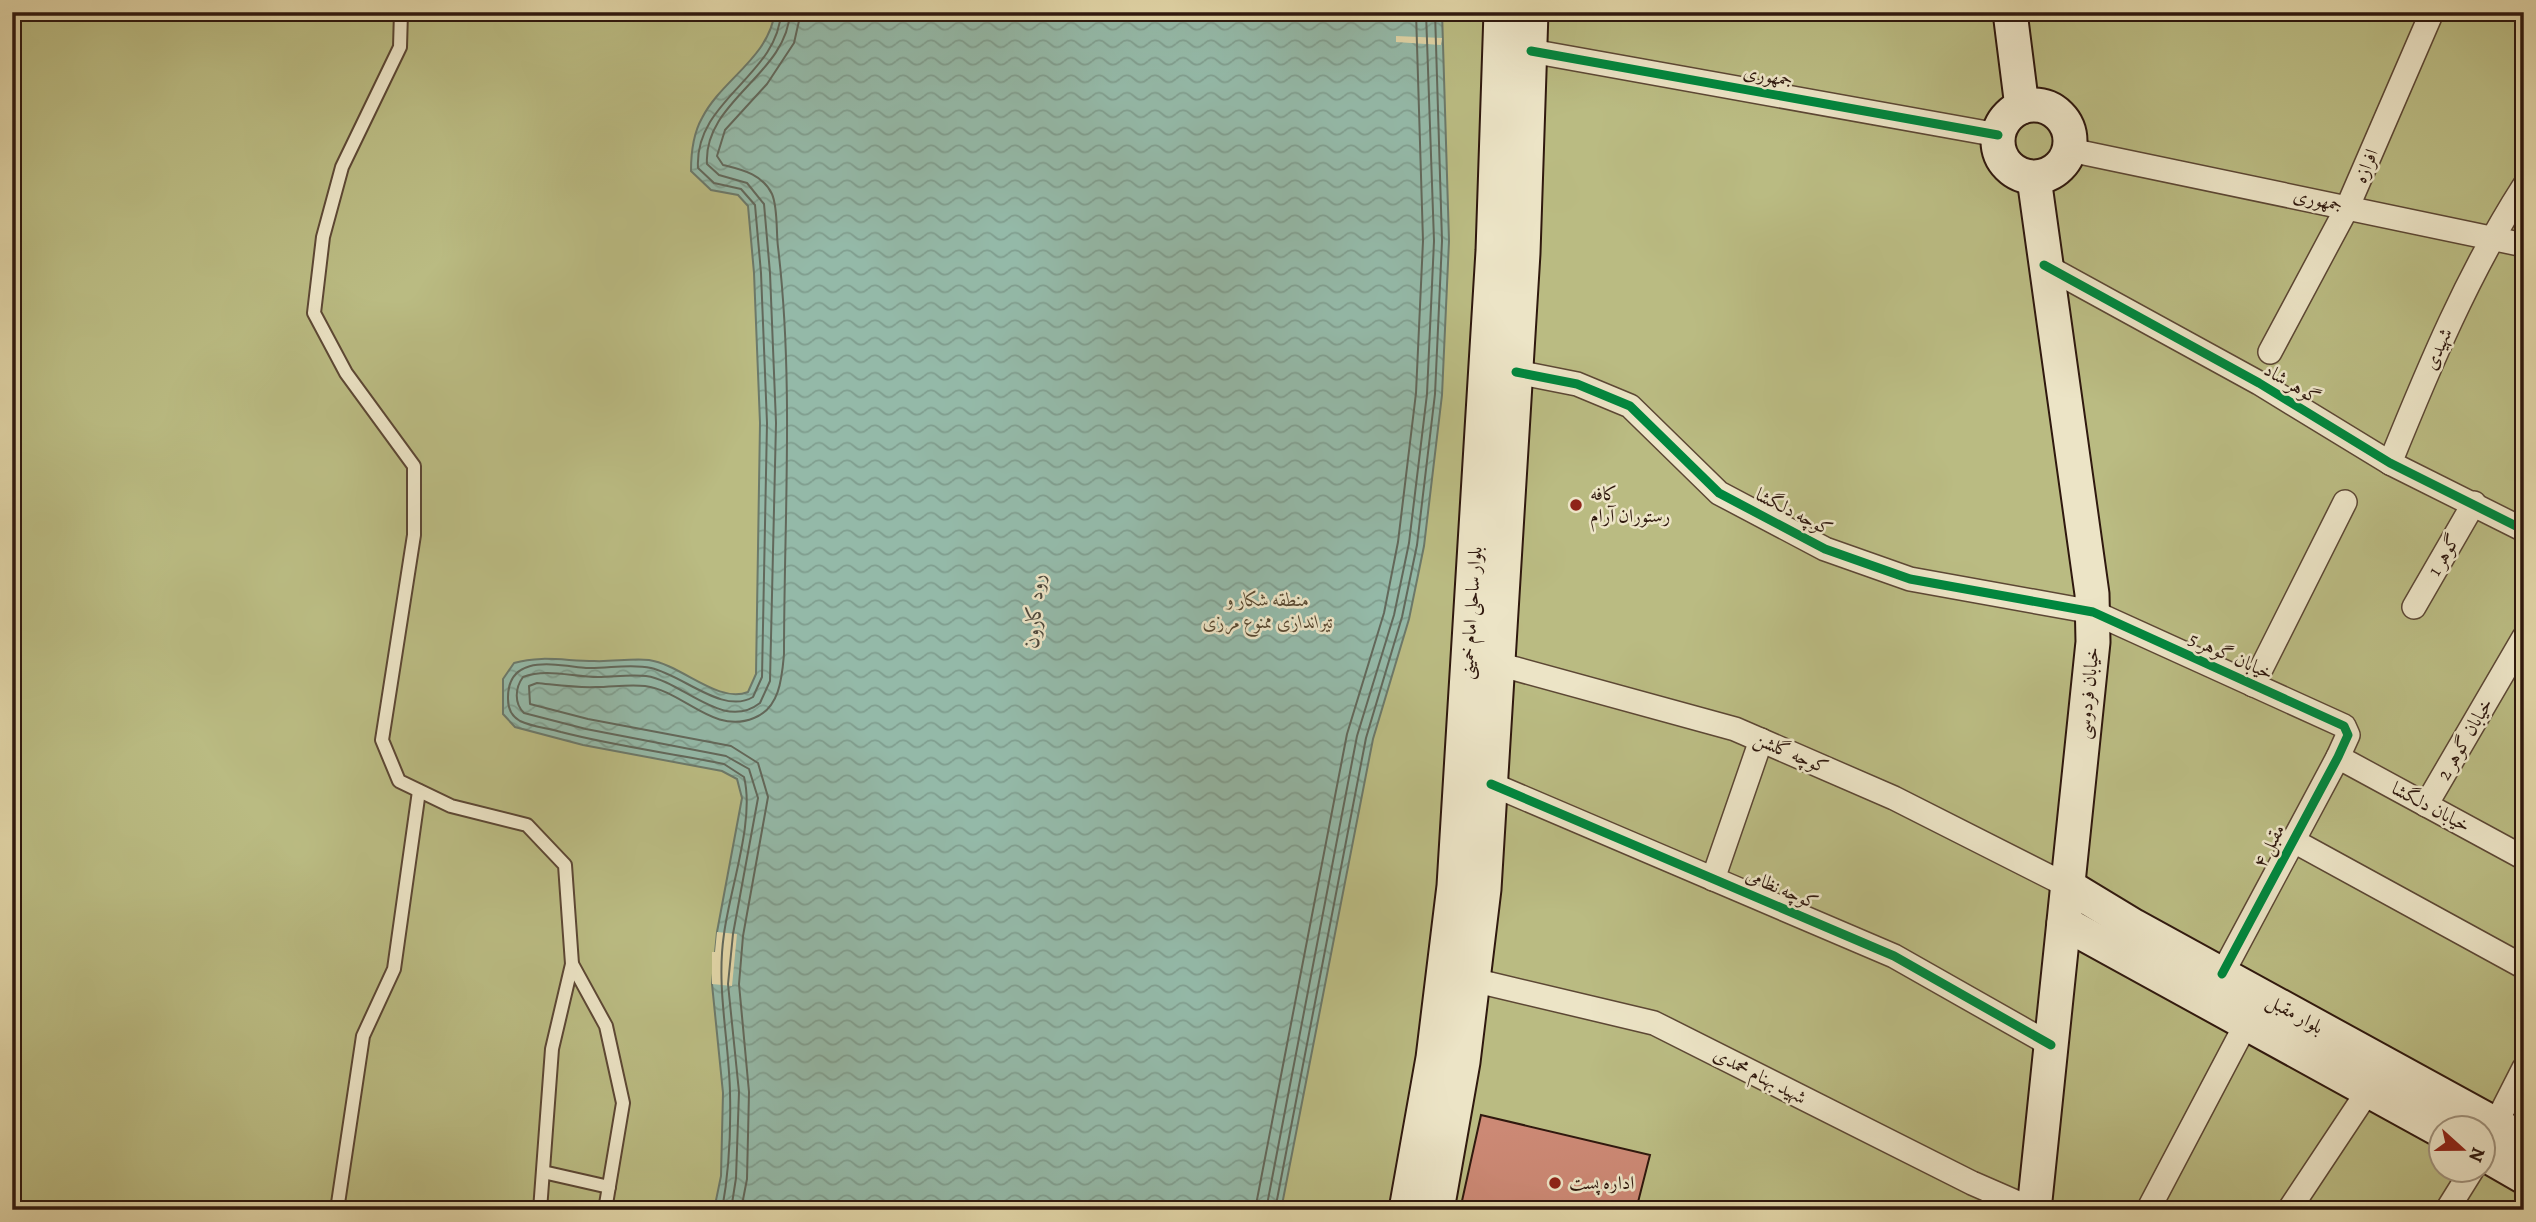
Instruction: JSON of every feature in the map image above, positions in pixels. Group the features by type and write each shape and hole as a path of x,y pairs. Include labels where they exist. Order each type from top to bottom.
{"main road":[{"name":"بلوار ساحلی امام خمینی","path":"1437,1210 1463,1062 1484,889 1516,372 1516,48 1501,12"},
{"name":"بلوار ساحلی امام خمینی","path":"1406,1210 1433,1058 1454,886 1493,251 1516,48 1531,12"},
{"path":"2010,12 2022,107"},
{"path":"2033,104 2054,111 2068,128 2070,150 2057,170 2034,178 2011,170 2003,160 1998,135 2006,118 2022,107 2033,104"},
{"name":"خیابان فردوسی","path":"2034,178 2093,612 2093,642 2034,1210"},
{"name":"بلوار مقبل","path":"2068,886 2501,1140 2524,1177"},
{"name":"بلوار مقبل","path":"2064,923 2428,1124"}],"street":[{"name":"افرازه","path":"2270,352 2348,206 2432,12"},
{"name":"جمهوری","path":"1516,48 1998,135"},
{"name":"جمهوری","path":"2070,150 2348,206 2524,245"},
{"name":"شهیدی","path":"2390,463 2439,345 2490,238 2524,186"},
{"name":"گوهر شاد","path":"2044,265 2259,383 2390,463 2524,530"},
{"name":"کوچه دلگشا","path":"1516,372 1577,384 1630,407 1719,493 1825,549 1910,579 2093,612"},
{"path":"2253,685 2345,502"},
{"name":"گوهر 1","path":"2414,607 2474,503"},
{"name":"خیابان گوهر 5","path":"2093,612 2344,726 2348,729 2348,735"},
{"name":"خیابان گوهر 2","path":"2426,804 2524,637"},
{"name":"کوچه گلشن","path":"1498,664 1735,729 1894,798 2068,886"},
{"name":"مقبل ۴","path":"2222,974 2348,735"},
{"path":"1713,879 1761,740"},
{"name":"خیابان دلگشا","path":"2338,757 2524,858"},
{"name":"کوچه نظامی","path":"1491,784 1894,956 2051,1045"},
{"path":"2292,840 2524,967"},
{"name":"شهید بهنام محمدی","path":"1473,980 1654,1023 1972,1184 2034,1210"},
{"path":"2148,1210 2246,1024"},
{"path":"2501,1140 2524,1068"},
{"path":"2289,1210 2368,1091"},
{"path":"2447,1210 2463,1184"}],"lane":[{"path":"401,12 400,47 342,167 323,237 314,313 346,373 414,466 414,535 382,740 399,781 451,806 527,825 565,865 572,964 552,1049 540,1210"},
{"path":"337,1210 363,1036 394,969 419,791"},
{"path":"572,964 606,1026 623,1103 606,1210"},
{"path":"543,1172 609,1187"}],"green space":[{"name":"منطقه شکار و تیراندازی ممنوع مرزی","path":"12,12 2524,12 2524,1210 12,1210"}],"water":[{"name":"رود کارون","path":"775,12 1442,12 1449,241 1442,395 1424,546 1409,619 1373,739 1281,1210 714,1210 721,1176 723,1093 712,984 717,932 742,798 737,779 722,771 583,745 515,727 503,714 503,679 514,663 524,661 649,660 661,663 712,688 736,694 748,692 756,674 760,423 754,273 748,206 738,195 711,190 691,171 691,164 695,137 702,118 763,43"}],"pier":[{"path":"1396,36 1442,38 1441,45 1396,42"},
{"path":"717,932 737,934 732,986 712,984 712,952 715,952"}],"building":[{"name":"اداره پست","path":"1481,1115 1650,1155 1636,1210 1460,1210"}],"cycle path":[{"path":"1531,51 1998,135"},
{"path":"2044,265 2259,383 2390,463 2524,530"},
{"path":"1516,372 1577,384 1630,406 1719,493 1825,549 1910,579 2093,612 2344,726 2348,735 2338,757 2222,974"},
{"path":"1491,784 1894,956 2051,1045"}],"place":[{"name":"کافه رستوران آرام","path":"1576,505"},
{"name":"اداره پست","path":"1555,1183"}]}
